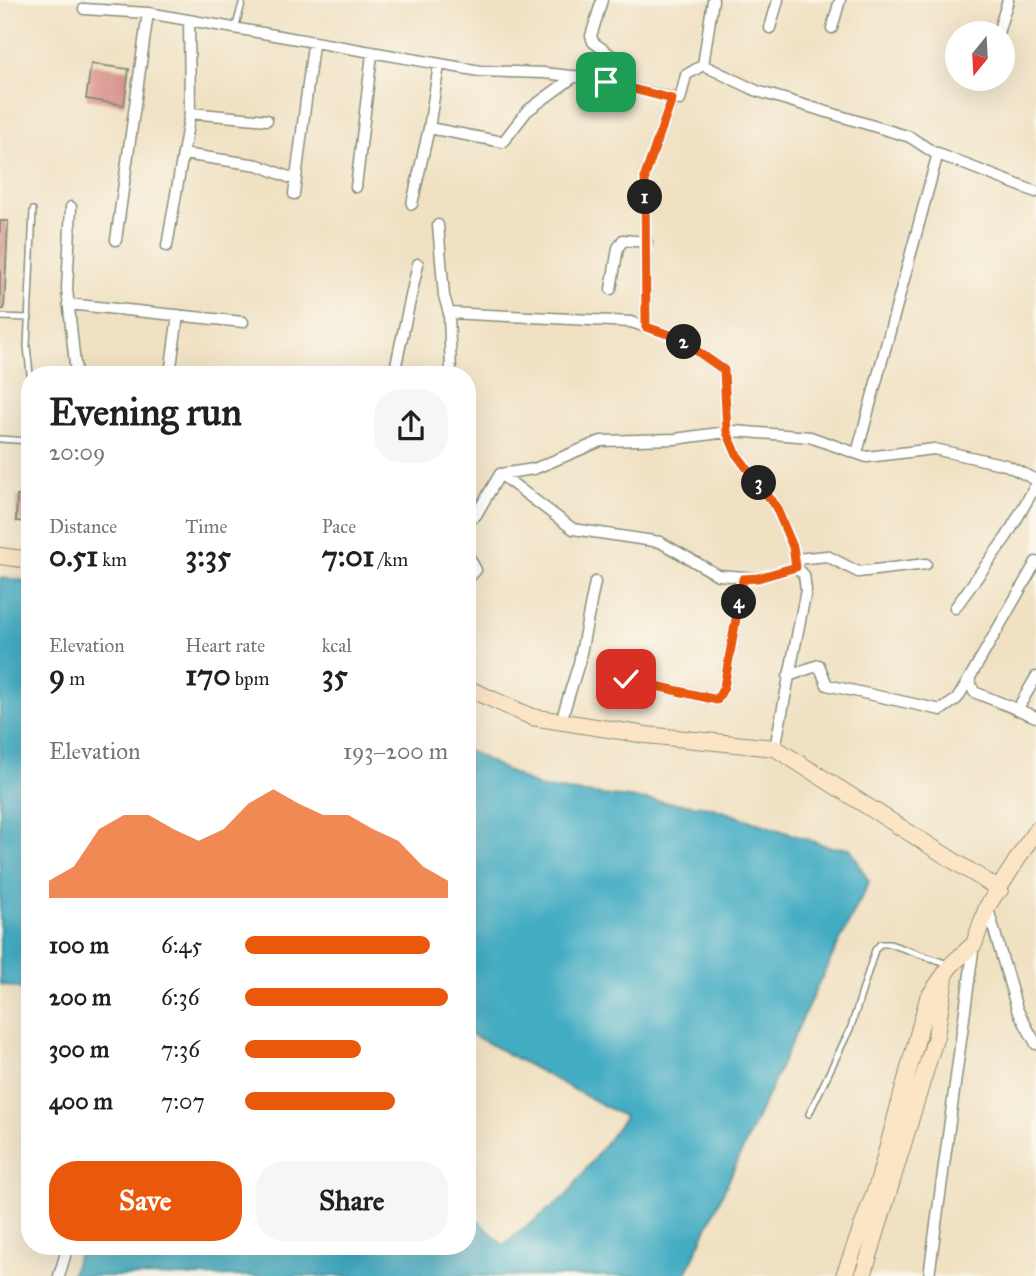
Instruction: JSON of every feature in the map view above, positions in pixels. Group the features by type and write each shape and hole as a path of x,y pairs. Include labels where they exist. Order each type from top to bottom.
{"street":[{"path":"603,0 591,37 593,42 611,55 606,82"},
{"path":"703,65 713,0"},
{"path":"770,28 778,0"},
{"path":"832,28 840,0"},
{"path":"1002,21 1008,0"},
{"path":"84,9 148,13 313,45 480,71 575,76 680,100 686,75 703,65"},
{"path":"116,240 148,13"},
{"path":"167,246 190,113 189,20"},
{"path":"294,194 313,45"},
{"path":"356,187 372,54"},
{"path":"412,204 429,128 439,65"},
{"path":"703,65 757,91 910,137 938,153 1036,192"},
{"path":"429,128 503,142 527,111 575,76"},
{"path":"646,327 645,176 672,99"},
{"path":"190,113 267,120"},
{"path":"857,453 938,153"},
{"path":"183,154 258,165 296,180"},
{"path":"71,207 68,304 75,366"},
{"path":"438,225 444,296 449,313 451,366"},
{"path":"611,289 618,248 623,240 647,243"},
{"path":"396,366 418,264"},
{"path":"68,304 243,322"},
{"path":"449,313 631,322 677,337 724,370 727,432 737,455 776,507 796,563 804,575 806,590 775,748"},
{"path":"171,366 178,316"},
{"path":"476,515 500,474 534,468 601,441 675,439 727,432 810,437 867,457 934,449 1006,465 1036,482 1007,536 955,608"},
{"path":"500,474 573,529 660,542 718,575 743,579 758,578 796,563 827,556 858,572 926,564"},
{"path":"0,556 21,559"},
{"path":"788,676 819,665 827,685 941,710 957,699 1036,562"},
{"path":"626,679 717,700 724,687 743,579"},
{"path":"561,721 577,671 595,582"},
{"path":"1017,710 1036,677"},
{"path":"969,679 974,692 1036,717"},
{"path":"476,692 532,717 646,735 775,748 1000,890"},
{"path":"929,1276 974,944 987,907 1036,830"},
{"path":"987,907 1017,1009 1036,1044"},
{"path":"844,1276 877,1183 928,998 948,971 974,944"},
{"path":"863,1276 936,1036 948,971"},
{"path":"936,1276 939,1254 937,1218"},
{"path":"59,1276 65,1255"}],"lane":[{"path":"235,29 243,0"},
{"path":"30,366 33,210"},
{"path":"0,317 29,318"},
{"path":"0,439 21,440"},
{"path":"809,1114 844,1046 875,950 880,944 890,944 948,971"}],"water":[{"path":"0,578 21,580 21,989 0,984"},
{"path":"476,755 540,788 710,807 830,847 850,848 869,882 815,991 685,1276 71,1276 78,1255 476,1255 476,1219 503,1245 566,1196 625,1117 476,1037"}],"building":[{"path":"91,64 129,69 124,105 86,99"},
{"path":"0,221 8,221 4,309 0,309"},
{"path":"17,496 21,496 21,521 16,521"}],"route":[{"path":"606,82 672,99 645,176 646,327 677,337 724,370 727,432 737,455 776,507 793,547 796,567 758,578 743,579 724,687 717,700 626,679"}]}
